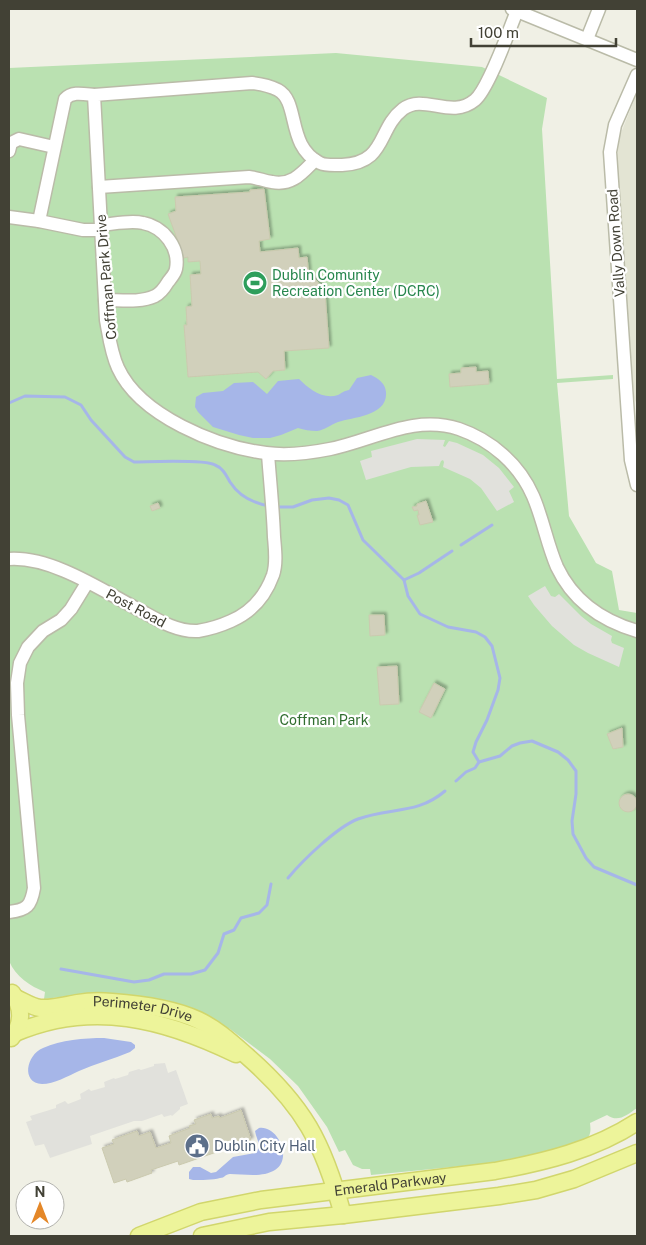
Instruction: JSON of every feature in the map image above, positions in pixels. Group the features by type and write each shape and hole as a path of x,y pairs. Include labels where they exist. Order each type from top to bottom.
{"main road":[{"path":"12,994 21,1014 19,1025 12,1036"},
{"name":"Perimeter Drive","path":"12,994 42,1008 80,1002 110,1001 141,1005 179,1013 218,1031 256,1064 294,1102 305,1118 325,1156 343,1215"},
{"name":"Perimeter Drive","path":"12,1036 46,1022 76,1017 133,1018 174,1028 256,1064"},
{"name":"Emerald Parkway","path":"139,1236 201,1212 261,1200 495,1171 533,1164 578,1152 610,1138 637,1122"},
{"name":"Emerald Parkway","path":"202,1236 269,1222 343,1215 536,1190 574,1179 637,1153"}],"street":[{"path":"587,39 599,9"},
{"path":"39,220 65,99 68,95 252,83 264,85 279,90 286,97 300,144 315,160 322,164 352,165 372,154 380,145 390,123 402,109 411,104 456,108 475,100 492,72 514,10 637,60"},
{"name":"Vally Down Road","path":"637,75 615,125 610,152 633,416 631,460 637,485"},
{"name":"Coffman Park Drive","path":"94,94 105,300 109,336 118,368 142,401 160,415 222,444 268,454 332,448 395,429 416,425 439,425 459,429 494,447 509,460 525,480 536,505 557,567 575,594 600,615 637,632"},
{"path":"9,151 11,143 19,139 54,147"},
{"path":"99,188 249,177 260,178 279,184 292,181 315,160"},
{"path":"9,217 39,220 83,230 143,223 153,226 170,240 174,250 176,267 174,273 159,294 153,297 133,300 105,300"},
{"name":"Post Road","path":"9,559 37,560 60,568 169,626 196,631 219,626 246,614 253,608 268,587 274,573 274,520 268,454"},
{"path":"9,912 20,911 27,907 32,899 34,888 18,715 17,683 20,663 28,647 43,631 61,620 71,609 87,583"}],"shaded area":[{"path":"637,93 637,405 634,398 617,164 619,138"},
{"path":"417,439 445,440 443,446 445,447 449,441 483,455 499,468 514,487 509,491 514,502 497,511 481,488 470,479 443,467 443,460 439,466 411,467 366,480 360,461 372,457 371,451"},
{"path":"545,586 551,596 555,597 559,594 591,624 612,636 612,643 624,648 619,667 574,645 552,626 528,596"},
{"path":"165,1063 168,1073 176,1070 188,1104 180,1107 172,1116 164,1117 162,1114 90,1136 92,1144 50,1158 44,1144 35,1146 26,1122 32,1120 30,1116 56,1108 56,1105 65,1101 68,1104 81,1099 80,1094 89,1089 91,1091 105,1087 104,1082 128,1075 129,1072 154,1066 154,1064"}],"green space":[{"name":"Coffman Park","path":"336,53 482,67 547,98 542,129 557,379 613,375 613,379 557,383 569,516 596,563 612,571 619,610 637,613 637,1108 619,1118 607,1115 590,1123 590,1133 584,1142 533,1157 371,1175 370,1169 362,1169 353,1165 345,1150 339,1152 327,1127 298,1086 270,1059 230,1029 209,1019 78,995 44,999 45,992 24,980 15,972 9,961 9,68"}],"water":[{"path":"371,375 381,382 386,392 385,400 381,406 376,411 338,422 323,430 298,428 270,438 253,438 213,427 195,407 196,397 203,393 223,391 234,383 253,382 267,394 278,381 299,379 317,393 332,396 349,390 357,378"},
{"path":"104,1038 131,1042 135,1045 135,1048 130,1052 85,1068 51,1083 42,1084 31,1079 28,1068 30,1062 33,1056 43,1048 73,1040"},
{"path":"259,1128 266,1128 272,1132 281,1144 283,1158 275,1170 259,1175 230,1174 214,1179 189,1179 189,1172 193,1167 200,1167 211,1173 216,1172 233,1157 255,1153 259,1145 255,1131"}],"building":[{"name":"Dublin Comunity Recreation Center (DCRC)","path":"264,189 270,239 259,241 260,252 298,248 299,258 307,257 309,277 317,281 325,292 329,348 284,351 285,370 273,371 266,379 258,372 188,377 184,325 187,325 186,307 192,306 190,275 201,274 200,261 188,262 188,257 184,258 168,214 176,211 175,197 250,192 250,190"},
{"path":"476,367 476,372 488,371 489,384 450,387 449,374 461,373 461,368"},
{"path":"426,501 433,522 420,525 417,515 419,515 418,510 414,511 412,507"},
{"path":"158,503 160,508 152,511 150,506"},
{"path":"369,615 384,615 385,635 370,636"},
{"path":"397,666 399,704 380,705 377,667"},
{"path":"434,683 445,689 431,718 419,712"},
{"path":"622,728 623,747 613,749 607,734"},
{"path":"628,794 634,797 637,803 634,809 628,812 622,809 619,803 622,797"},
{"name":"Dublin City Hall","path":"241,1110 251,1140 179,1165 178,1161 151,1170 152,1173 127,1182 126,1179 114,1183 102,1148 114,1144 112,1140 137,1131 139,1136 150,1132 156,1148 171,1143 169,1136 190,1128 189,1126 196,1124 194,1120 211,1114 212,1118 219,1116 220,1118"}],"waterway":[{"path":"9,403 25,396 65,397 81,405 91,420 125,457 134,462 189,461 209,463 218,466 242,495 252,501 269,506"},
{"path":"275,507 293,507 312,500 329,498 339,500 348,505 363,540 404,580 408,596 420,614 448,627 476,632 485,637 492,646 500,678 498,690 473,752 479,762 500,756 512,746 532,741 558,752 568,760 576,771 576,794 572,821 573,834 586,858 594,867 637,885"},
{"path":"461,545 492,525"},
{"path":"404,580 419,573 452,551"},
{"path":"456,781 466,772 475,768 479,762"},
{"path":"288,878 321,845 350,823 370,815 403,810 424,804 435,799 445,791"},
{"path":"61,969 134,982 149,980 164,974 191,974 205,970 218,953 224,934 234,930 241,918 259,913 267,905 271,884"}],"place":[{"name":"Dublin Comunity Recreation Center (DCRC)","path":"255,283"},
{"name":"Dublin City Hall","path":"197,1146"}]}
